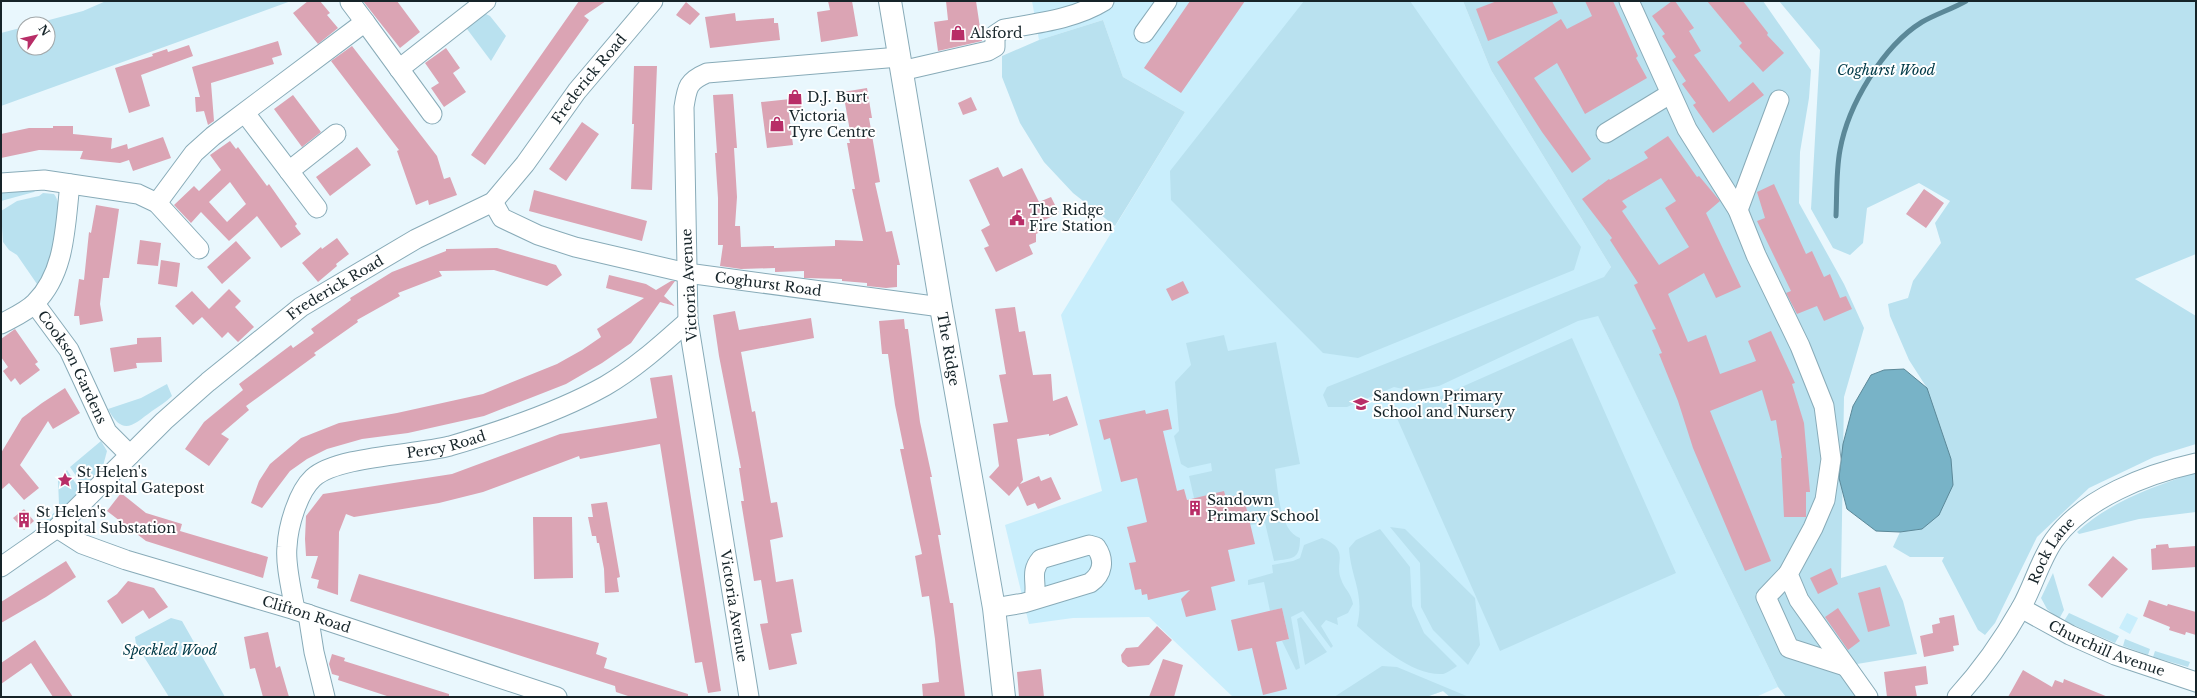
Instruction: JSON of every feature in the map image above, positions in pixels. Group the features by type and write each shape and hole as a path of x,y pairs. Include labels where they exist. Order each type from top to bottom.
{"main road":[{"name":"The Ridge","path":"890,1 940,307 994,608 1004,697"}],"street":[{"path":"399,69 486,1"},
{"name":"Frederick Road","path":"1,567 57,528 164,421 208,382 300,307 416,238 493,202 525,164 577,91 653,1"},
{"name":"Victoria Avenue","path":"748,697 688,321 684,107 687,88 695,78 707,73 900,64 988,51 995,47 995,36 1004,29 1072,16 1093,8 1104,1"},
{"path":"1144,33 1167,1"},
{"path":"1629,1 1670,94 1688,129 1738,210 1756,255 1800,346 1824,406 1831,459 1825,500 1813,528 1788,574 1766,597 1789,648 1845,666"},
{"path":"350,2 432,114"},
{"path":"157,203 194,153 213,136 365,22"},
{"path":"1606,133 1670,94"},
{"path":"1738,210 1779,100"},
{"path":"245,113 317,208"},
{"path":"289,171 336,134"},
{"path":"1,183 44,180 138,194 157,203 199,249"},
{"name":"Cookson Gardens","path":"70,184 59,263 55,276 35,304 69,350 107,432 130,455"},
{"name":"Coghurst Road","path":"493,202 502,218 538,235 575,247 687,273 940,307"},
{"path":"1,324 35,304"},
{"name":"Percy Road","path":"325,697 314,652 301,612 286,547 297,501 313,478 331,466 449,446 516,424 566,404 605,386 651,354 688,321"},
{"name":"Rock Lane","path":"1957,697 1974,678 2021,608 2054,540 2069,523 2121,487 2156,474 2196,463"},
{"name":"Clifton Road","path":"57,528 82,544 126,560 301,612 557,697"},
{"path":"1788,574 1799,600 1868,697"},
{"path":"994,608 1024,603 1034,599"},
{"name":"Churchill Avenue","path":"2021,608 2070,635 2115,655 2196,682"}],"shaded area":[{"name":"Sandown Primary School and Nursery","path":"1032,1 1463,1 1491,70 1611,267 1590,299 1778,687 1756,697 1450,697 1443,691 1426,697 1233,697 1149,617 1073,618 1029,624 1005,525 1102,491 1061,315 1185,112 1123,77 1103,20 1039,40"},
{"path":"1904,369 1927,388 1951,459 1953,485 1939,515 1922,529 1900,532 1876,531 1847,509 1839,478 1843,444 1853,406 1871,375 1884,370"},
{"path":"2127,613 2138,618 2130,634 2119,628"}],"green space":[{"path":"106,1 291,1 1,106 1,33 16,29 16,56 56,56 56,18 83,11"},
{"path":"1304,1 1410,1 1581,247 1574,270 1358,358 1323,353 1171,200 1170,171"},
{"path":"1463,1 1763,1 1811,70 1809,98 1800,152 1799,203 1844,284 1864,328 1844,397 1841,578 1886,565 1903,601 1917,654 1857,664 1879,697 1786,697 1778,687 1598,316 1578,321 1439,386 1412,391 1394,387 1347,407 1328,407 1323,395 1327,387 1604,277 1611,267 1491,70"},
{"name":"Coghurst Wood","path":"1779,1 2196,1 2196,254 2135,279 2196,316 2196,444 2154,457 2089,488 2037,537 1995,623 1985,635 1978,630 1942,561 1944,557 1910,557 1893,547 1900,532 1922,529 1935,415 1927,388 1909,360 1890,316 1888,304 1908,298 1913,281 1941,243 1935,223 1950,201 1919,183 1867,208 1863,243 1850,255 1833,248 1811,209 1820,50"},
{"path":"484,13 490,16 506,36 491,61 464,25"},
{"path":"1103,20 1123,77 1185,112 1115,226 1073,193 1044,162 1020,123 1002,77 1002,56 1039,40"},
{"path":"37,189 34,192 1,201 1,192"},
{"path":"43,193 54,194 57,200 59,207 59,225 57,243 53,257 37,284 17,255 9,250 3,242 1,211 17,201 39,196"},
{"path":"1224,335 1228,351 1276,342 1300,464 1275,469 1284,518 1293,534 1300,538 1299,550 1294,557 1291,558 1274,561 1265,523 1250,525 1226,498 1194,498 1189,476 1212,471 1211,463 1188,468 1181,464 1174,436 1179,431 1175,382 1191,365 1186,343"},
{"path":"1572,338 1676,573 1500,651 1396,416"},
{"path":"167,384 172,396 134,424 124,426 113,418 108,409 141,398"},
{"path":"101,441 107,451 103,466 86,490 70,467"},
{"path":"67,470 82,493 53,523 11,552 56,511 59,504 58,481"},
{"path":"2196,472 2196,512 2139,519 2079,534 2077,532 2090,521 2118,503 2148,489"},
{"path":"1390,527 1405,529 1475,598 1480,645 1468,665 1433,630 1421,607 1420,563"},
{"path":"1380,529 1410,567 1412,606 1424,633 1457,666 1446,673 1432,673 1408,665 1375,642 1357,626 1359,614 1359,595 1350,559 1349,548 1356,540"},
{"path":"1322,538 1336,547 1339,552 1339,573 1351,596 1353,604 1348,613 1337,618 1338,625 1326,620 1321,626 1333,646 1331,648 1303,611 1291,617 1300,668 1296,670 1282,641 1289,639 1282,608 1270,611 1264,582 1248,585 1248,580 1273,573 1272,565 1293,561 1300,558 1304,545"},
{"path":"2053,573 2064,610 2059,619 2047,609 2041,598"},
{"path":"2069,613 2119,636 2115,643 2064,621"},
{"path":"1301,617 1327,652 1305,665 1297,619"},
{"name":"Speckled Wood","path":"171,618 182,621 225,697 169,697 136,644 135,637"},
{"path":"2125,639 2150,649 2148,655 2123,646"},
{"path":"2155,651 2190,662 2188,667 2153,657"},
{"path":"1382,666 1397,667 1469,697 1450,697 1443,691 1426,697 1334,697"}],"building":[{"path":"308,1 320,1 330,13 327,15 338,28 318,44 293,13"},
{"path":"363,1 397,1 420,32 400,48"},
{"path":"579,1 606,1 584,16 589,20 485,165 471,155"},
{"path":"828,1 852,1 858,36 821,42 817,12 830,10"},
{"name":"Alsford","path":"946,1 976,1 982,41 938,51 934,22 948,20"},
{"path":"1190,1 1245,1 1181,93 1144,68"},
{"path":"1497,1 1552,1 1558,13 1488,41 1476,9"},
{"path":"1585,1 1613,1 1638,56 1636,58 1647,78 1585,114 1557,63 1534,78 1591,159 1572,173 1542,132 1497,62 1561,19 1567,29 1592,16"},
{"path":"1672,1 1675,1 1694,28 1689,31 1701,51 1694,55 1729,102 1753,82 1764,95 1713,133 1693,105 1696,103 1682,84 1686,81 1672,60 1676,57 1662,36 1665,34 1652,16"},
{"path":"1707,1 1743,1 1768,33 1767,35 1784,53 1763,72 1739,46 1742,43"},
{"path":"686,2 700,14 690,25 676,15"},
{"path":"735,13 736,21 774,18 774,23 778,23 780,40 710,48 705,17"},
{"path":"278,41 282,55 272,58 274,64 211,83 214,121 208,125 204,111 196,112 195,97 200,97 192,67"},
{"path":"189,45 193,56 141,75 150,106 129,113 115,68 153,56 152,54 167,49 168,52"},
{"path":"352,46 437,156 444,179 450,177 457,195 429,205 428,200 416,205 397,151 399,150 331,61"},
{"path":"446,48 460,68 453,73 466,92 444,107 431,88 439,83 425,63"},
{"path":"634,66 657,66 652,190 631,189 634,124 632,124"},
{"path":"867,88 872,118 869,118 880,182 875,183 886,232 892,231 900,265 897,265 897,287 886,288 867,286 867,283 842,281 842,279 804,278 804,271 775,272 775,268 741,269 720,266 723,245 718,245 718,198 715,153 717,153 713,95 733,94 737,148 734,148 737,197 735,226 740,226 741,247 774,246 774,248 835,246 835,240 863,241 852,189 855,189 847,143 850,143 847,131 850,131 843,92"},
{"path":"293,95 321,132 302,147 274,109"},
{"path":"971,97 977,110 963,115 958,103"},
{"name":"Victoria Tyre Centre","path":"800,98 802,111 789,114 793,145 767,148 761,102"},
{"path":"582,122 599,134 566,181 549,169"},
{"path":"53,126 73,126 73,134 112,138 111,149 127,144 128,149 163,137 171,158 133,171 129,160 120,163 80,159 83,151 39,150 1,158 1,134 29,128 53,128"},
{"path":"1668,136 1697,177 1699,176 1720,201 1706,213 1741,287 1716,298 1704,273 1668,294 1688,342 1706,335 1720,374 1756,361 1748,341 1771,331 1795,383 1792,384 1804,423 1810,492 1806,492 1806,517 1784,517 1782,458 1776,420 1771,421 1762,390 1710,411 1771,561 1745,571 1693,448 1678,401 1659,354 1662,353 1652,330 1656,329 1634,285 1638,283 1610,240 1612,238 1582,199 1609,179 1610,180 1648,158 1644,152","holes":["1661,178 1676,201 1665,208 1689,247 1659,265 1622,211 1627,207 1622,201"]},
{"path":"230,141 236,149 238,147 267,186 269,184 297,224 295,226 301,234 281,248 257,216 229,241 201,212 191,223 174,205 194,186 199,191 221,170 210,155","holes":["230,182 246,204 227,222 209,202"]},
{"path":"357,147 371,165 330,196 316,177"},
{"name":"The Ridge Fire Station","path":"998,167 1003,177 1022,168 1039,202 1051,197 1059,213 1036,224 1040,232 1036,234 1036,242 1029,245 1033,254 996,272 984,248 989,246 981,230 990,225 969,180"},
{"path":"1774,184 1806,254 1812,251 1824,277 1830,274 1840,298 1846,296 1852,309 1824,321 1817,306 1797,314 1786,293 1791,291 1757,221 1765,218 1757,192"},
{"path":"1924,189 1944,203 1926,228 1906,214"},
{"path":"534,190 647,221 642,241 529,211"},
{"path":"96,205 119,209 109,278 103,278 100,304 103,321 80,325 79,316 74,316 79,279 84,280 89,232 91,233"},
{"path":"337,238 349,254 336,264 337,266 318,282 302,263 321,247 322,249"},
{"path":"140,240 161,243 158,266 137,264"},
{"path":"236,241 251,258 222,284 207,267"},
{"path":"497,248 556,265 562,275 547,286 494,270 439,271 442,276 398,293 400,296 357,320 358,322 314,353 316,355 246,406 249,410 221,434 229,439 209,466 185,449 204,422 243,390 239,384 291,345 293,348 314,333 311,329 351,300 350,298 392,272 446,251 446,249"},
{"path":"161,260 180,263 177,287 158,284"},
{"path":"609,275 646,284 656,290 671,281 675,281 664,296 675,306 660,302 631,343 602,363 566,384 484,416 408,433 362,439 327,449 307,459 290,471 262,508 251,503 259,481 270,464 301,438 339,423 397,413 483,394 557,364 582,350 601,337 597,329 644,298 606,288"},
{"path":"1183,281 1189,293 1172,301 1166,289"},
{"path":"229,289 241,301 235,307 254,327 238,342 228,332 222,338 202,317 193,325 175,306 192,291 209,309"},
{"path":"1015,307 1019,332 1025,331 1033,375 1051,374 1053,401 1067,396 1078,425 1049,436 1049,434 1017,439 1023,480 1020,484 1039,476 1041,481 1051,477 1061,499 1038,509 1035,503 1027,506 1018,486 1009,496 989,477 999,466 993,424 1008,422 999,375 1006,374 995,309"},
{"path":"735,311 739,330 811,318 814,338 741,352 752,412 755,411 771,503 777,502 783,537 770,540 776,582 793,579 802,632 791,634 797,664 769,670 760,624 768,623 761,580 754,581 741,501 744,501 739,468 741,468 719,356 713,315"},
{"path":"904,319 905,329 908,329 920,422 932,477 930,477 941,535 938,535 950,603 953,603 965,697 923,697 922,684 939,682 935,639 929,596 922,597 915,556 922,554 900,449 904,449 895,405 888,354 882,354 879,321"},
{"path":"15,329 38,362 35,364 40,370 20,385 15,378 11,382 3,371 8,367 1,357 1,339"},
{"path":"161,337 162,362 136,363 137,368 114,372 110,348 137,344 137,338"},
{"path":"672,375 721,691 708,693 702,662 695,663 660,444 580,459 579,456 483,492 439,503 354,517 346,514 339,532 338,595 317,588 319,580 311,578 318,556 306,556 306,516 323,494 452,474 560,434 657,418 650,378"},
{"path":"65,388 80,413 53,429 48,421 20,465 39,488 24,500 9,483 1,490 1,453 22,418"},
{"name":"Sandown Primary School","path":"1168,409 1172,429 1163,431 1177,491 1184,489 1187,500 1224,491 1226,498 1243,494 1255,544 1228,550 1235,581 1211,587 1216,610 1186,617 1181,599 1190,590 1148,600 1147,594 1142,595 1141,589 1135,590 1129,563 1136,562 1127,527 1147,522 1137,478 1121,482 1110,438 1104,440 1099,420 1145,410 1146,414"},
{"path":"121,493 146,513 182,524 180,531 268,557 263,578 146,541 107,511"},
{"path":"607,502 620,577 617,578 619,592 605,593 604,569 599,543 597,543 596,536 592,536 588,517 593,517 591,504"},
{"name":"St Helen's Hospital Substation","path":"24,509 34,521 24,530 13,518"},
{"path":"533,517 572,517 573,578 534,579"},
{"path":"2168,544 2169,548 2196,546 2196,567 2152,570 2151,549 2156,548 2156,545"},
{"path":"2113,556 2128,569 2102,598 2088,585"},
{"path":"66,561 76,577 46,597 1,623 1,602"},
{"path":"1831,568 1838,584 1818,594 1810,578"},
{"path":"359,574 599,643 596,654 607,658 604,668 688,694 688,697 631,697 616,692 615,686 350,601"},
{"path":"128,581 154,588 168,607 149,619 143,610 122,624 107,601 117,594"},
{"path":"1880,587 1890,626 1868,632 1858,593"},
{"path":"2149,600 2167,606 2168,604 2196,612 2196,635 2186,632 2185,635 2169,630 2170,627 2143,616"},
{"path":"1282,608 1289,639 1276,642 1287,689 1263,695 1252,648 1238,651 1231,620"},
{"path":"1838,608 1860,641 1848,650 1825,617"},
{"path":"1954,615 1959,645 1953,646 1954,651 1924,657 1920,636 1933,633 1932,625 1940,623 1939,618"},
{"path":"1157,626 1172,640 1149,665 1128,667 1122,662 1121,655 1126,648 1138,647"},
{"path":"268,632 276,668 280,666 289,697 263,697 255,668 250,669 244,637"},
{"path":"35,640 73,697 53,697 31,663 1,684 1,663"},
{"path":"332,654 345,658 344,661 449,694 449,697 390,697 338,680 339,676 332,674 329,664"},
{"path":"1163,659 1183,665 1174,697 1149,697"},
{"path":"1926,666 1928,684 1915,686 1917,697 1887,697 1884,672"},
{"path":"1041,669 1044,697 1019,697 1017,672"},
{"path":"2023,670 2052,687 2055,680 2063,683 2064,679 2108,697 2008,697"}],"waterway":[{"path":"1836,216 1837,175 1844,133 1859,96 1869,78 1881,61 1908,33 1922,22 1966,1"}],"place":[{"name":"Alsford","path":"958,33"},
{"name":"D.J. Burt","path":"795,97"},
{"name":"Victoria Tyre Centre","path":"777,124"},
{"name":"The Ridge Fire Station","path":"1017,218"},
{"name":"Sandown Primary School and Nursery","path":"1361,404"},
{"name":"St Helen's Hospital Gatepost","path":"65,480"},
{"name":"Sandown Primary School","path":"1195,508"},
{"name":"St Helen's Hospital Substation","path":"24,520"}]}
